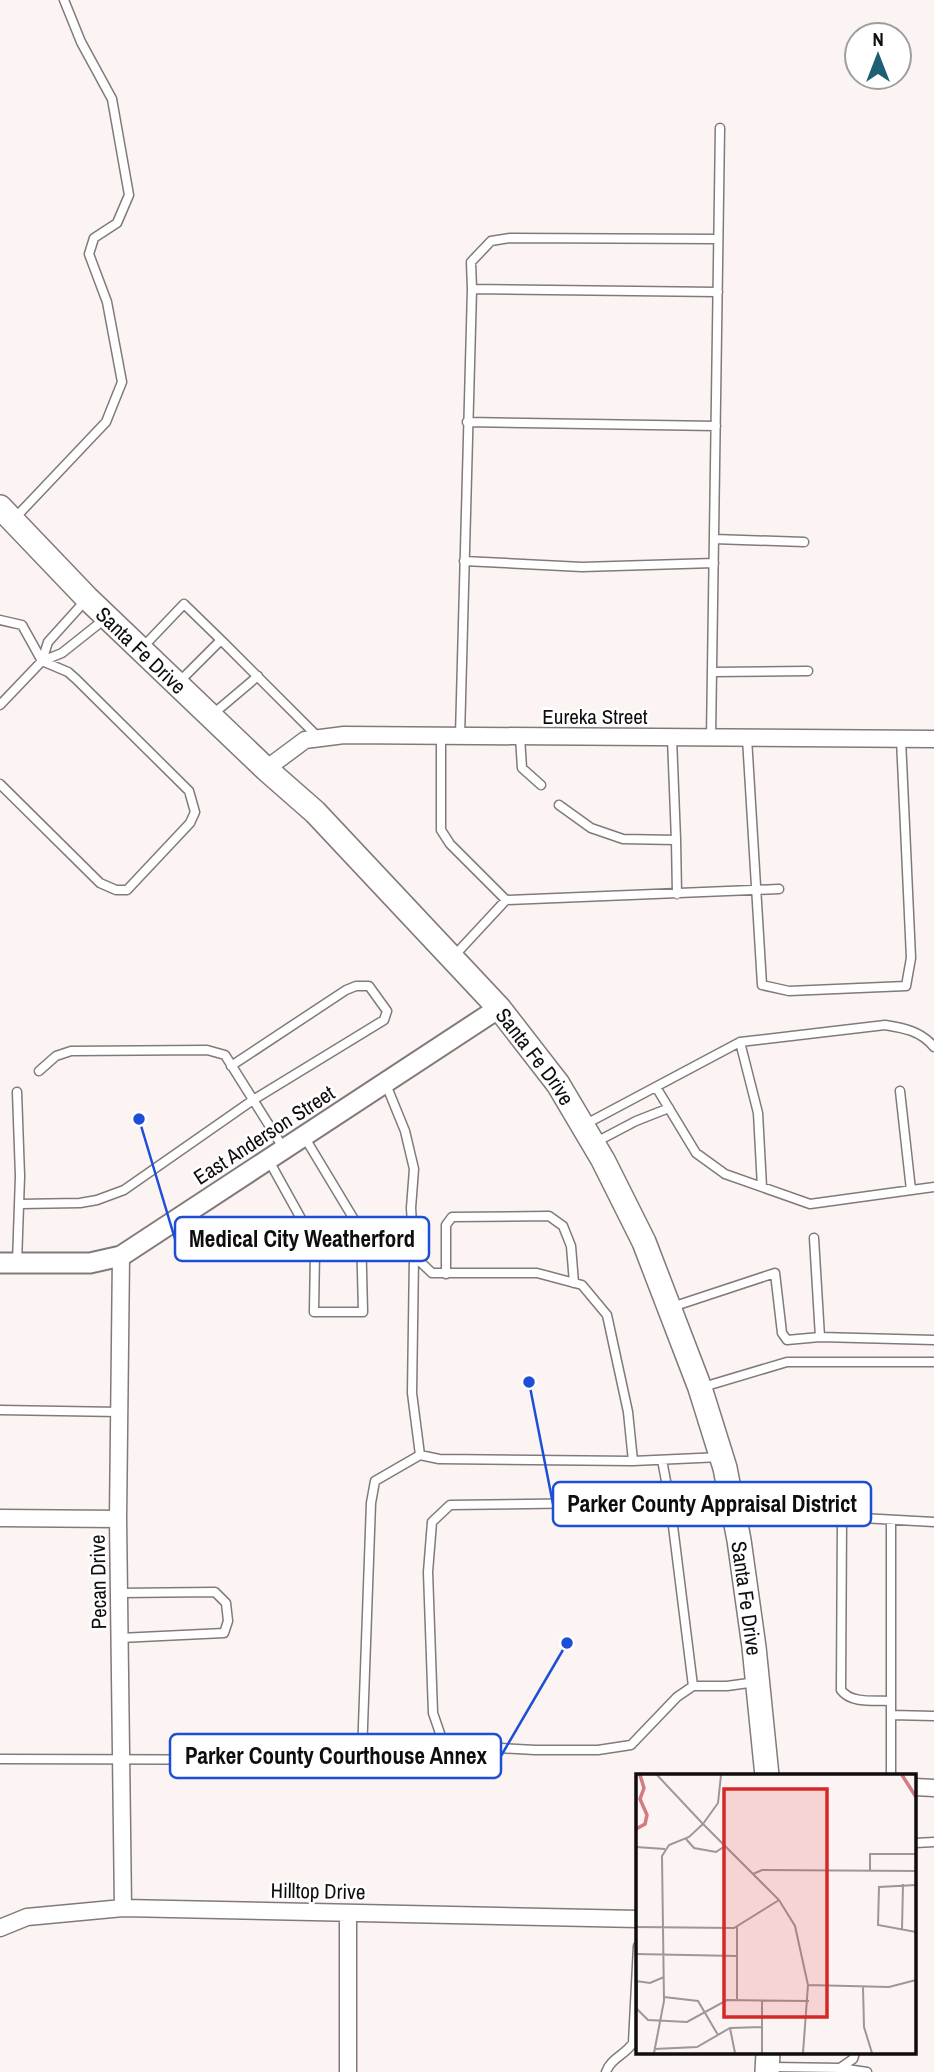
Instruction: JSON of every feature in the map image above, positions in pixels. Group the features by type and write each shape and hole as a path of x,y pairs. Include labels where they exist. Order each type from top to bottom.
{"main road":[{"name":"Santa Fe Drive","path":"4,520 266,769 315,812 499,1008 558,1084 644,1242 701,1388 722,1457 739,1540 758,1682 767,1774"}],"street":[{"name":"Eureka Street","path":"266,769 305,740 344,735 934,739"},
{"name":"East Anderson Street","path":"9,1263 90,1263 121,1256 499,1008"},
{"name":"Pecan Drive","path":"121,1256 118,1519 123,1908"},
{"path":"0,1518 118,1519"},
{"path":"916,1787 934,1788"},
{"name":"Hilltop Drive","path":"0,1928 27,1917 123,1908 636,1919"},
{"path":"348,1913 348,2072"}],"lane":[{"path":"4,520 106,422 122,382 107,302 89,254 94,238 117,223 129,195 112,99 81,42 64,0"},
{"path":"711,738 720,128"},
{"path":"460,736 471,262 491,241 510,238 718,239"},
{"path":"472,289 718,292"},
{"path":"467,422 716,426"},
{"path":"714,539 804,542"},
{"path":"464,561 582,567 714,563"},
{"path":"42,661 48,642 87,598"},
{"path":"141,649 184,604 319,738"},
{"path":"0,705 42,661 62,653 107,618"},
{"path":"0,620 22,625 42,661 68,672 76,679 189,791 195,812 190,823 127,890 116,890 100,883 0,783"},
{"path":"177,684 222,639"},
{"path":"712,672 808,671"},
{"path":"211,716 258,676"},
{"path":"441,736 441,830 450,844 506,900"},
{"path":"520,737 522,768 541,785"},
{"path":"673,738 677,894"},
{"path":"747,738 762,985 789,991 906,986 911,958 901,739"},
{"path":"559,805 591,828 622,839 677,840"},
{"path":"452,959 506,900 779,889"},
{"path":"19,1204 80,1203 124,1190 253,1100 384,1020 387,1011 369,986 356,986 231,1066"},
{"path":"588,1135 656,1087 740,1042 885,1025 906,1028 927,1038 934,1047"},
{"path":"740,1042 758,1113 762,1187"},
{"path":"39,1071 56,1056 71,1051 206,1050 225,1055 253,1100 309,1233 315,1252 314,1312 363,1312 361,1231 304,1136"},
{"path":"385,1082 405,1131 414,1169 411,1208 414,1256 412,1393 420,1455"},
{"path":"656,1087 696,1153 725,1174 810,1204 934,1186"},
{"path":"900,1091 911,1190"},
{"path":"9,1263 19,1204 17,1092"},
{"path":"588,1135 669,1108"},
{"path":"446,1274 446,1225 452,1217 549,1216 563,1226 571,1246 574,1283"},
{"path":"814,1238 820,1337"},
{"path":"414,1256 432,1273 537,1273 582,1285 607,1315 628,1412 634,1461"},
{"path":"670,1308 775,1273 782,1333 787,1340 820,1337 934,1340"},
{"path":"701,1388 787,1362 934,1362"},
{"path":"0,1410 120,1412"},
{"path":"362,1754 371,1503 375,1481 420,1455 439,1459 634,1461 722,1457"},
{"path":"662,1460 670,1502 693,1686"},
{"path":"444,1745 433,1713 428,1572 432,1521 450,1505 670,1502 733,1505 789,1514 934,1522"},
{"path":"842,1517 841,1690 845,1696 852,1699 891,1701"},
{"path":"891,1521 891,1774"},
{"path":"119,1593 215,1592 226,1602 228,1621 224,1633 120,1638"},
{"path":"0,1759 303,1760 444,1745 598,1750 631,1745 677,1697 693,1686 758,1682"},
{"path":"891,1715 934,1716"},
{"path":"916,1843 934,1842"},
{"path":"606,2072 608,2065 633,2043 636,1985"},
{"path":"840,2068 853,2059 855,2054"},
{"path":"768,2064 867,2072"}],"place":[{"name":"Medical City Weatherford","path":"139,1119"},
{"name":"Parker County Appraisal District","path":"529,1382"},
{"name":"Parker County Courthouse Annex","path":"567,1643"}]}
